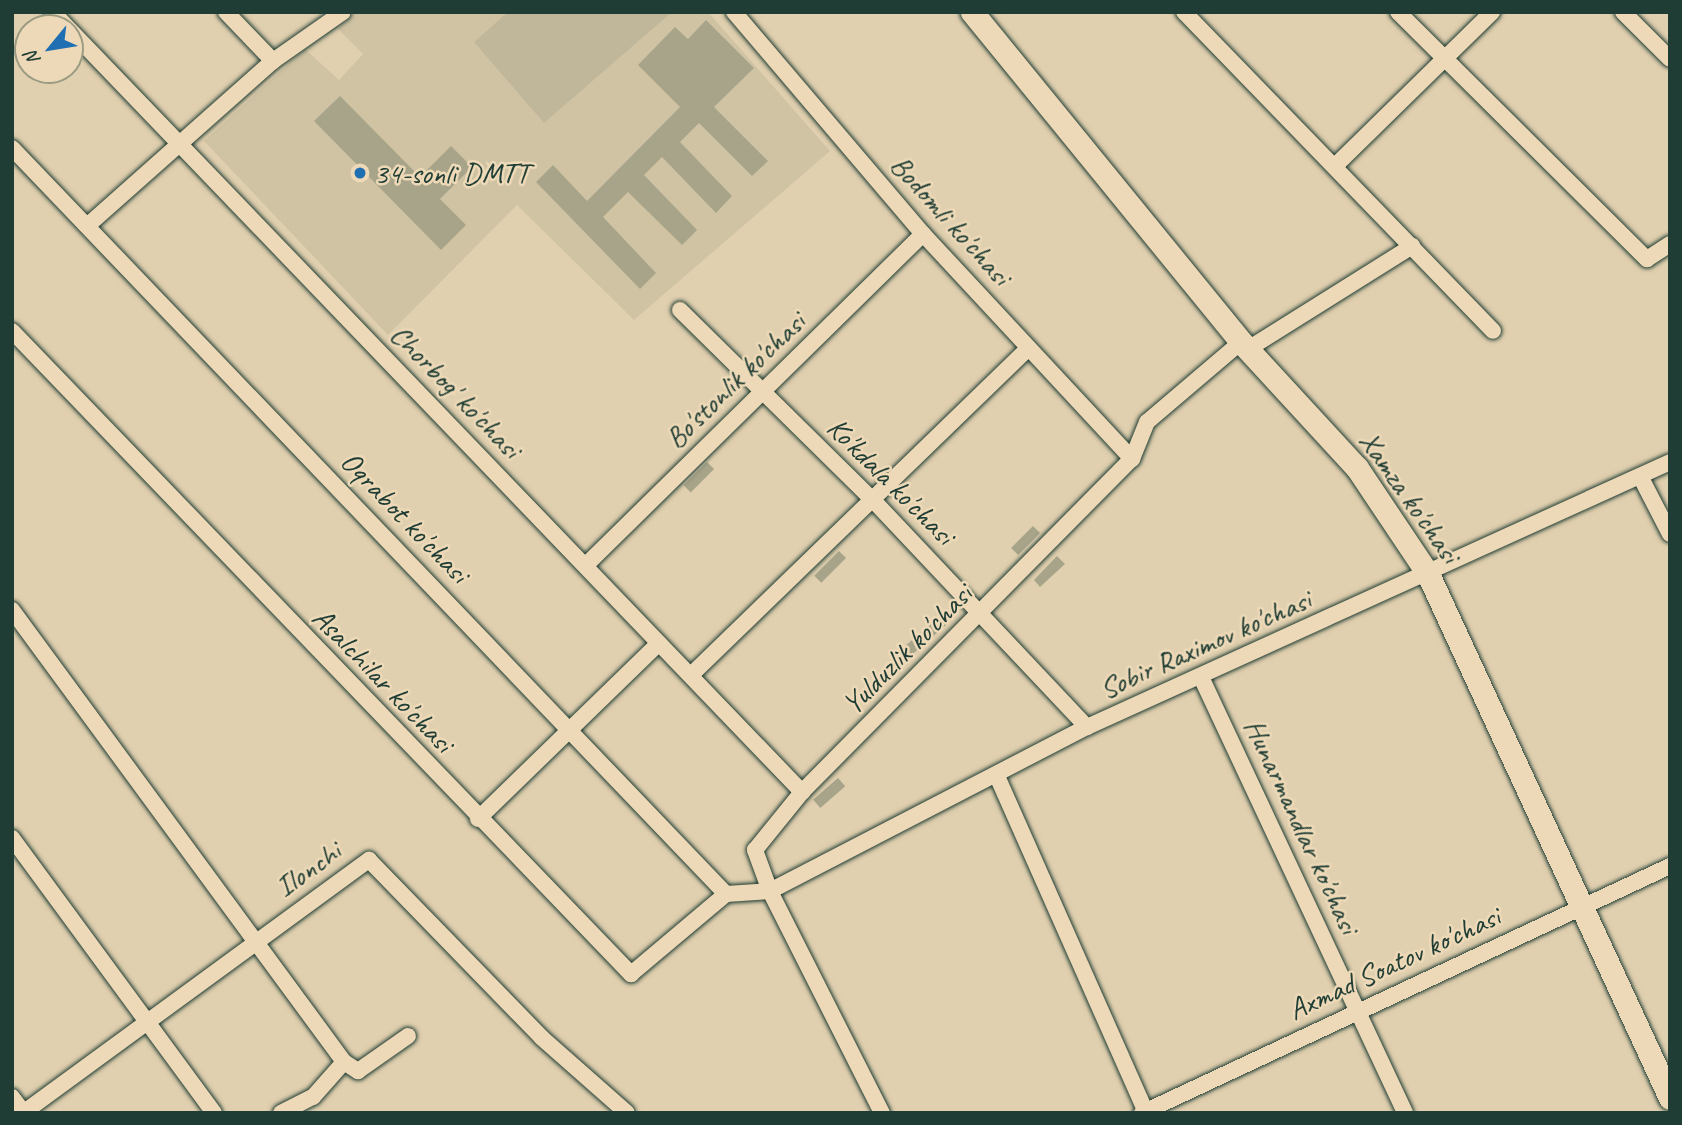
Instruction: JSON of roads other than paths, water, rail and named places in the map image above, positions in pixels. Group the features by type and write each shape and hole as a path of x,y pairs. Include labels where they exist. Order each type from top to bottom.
{"main road":[{"name":"Xamza ko'chasi","path":"972,12 1244,345 1357,468 1428,574 1670,1098"}],"street":[{"path":"226,12 273,61"},
{"path":"87,226 273,61 343,12"},
{"name":"Bodomli ko'chasi","path":"734,12 923,234 1132,459"},
{"path":"1184,12 1493,331"},
{"path":"1398,12 1647,259 1670,244"},
{"path":"1335,166 1492,12"},
{"path":"1623,12 1670,59"},
{"name":"Chorbog' ko'chasi","path":"84,45 802,792"},
{"name":"Oqrabot ko'chasi","path":"12,148 726,894"},
{"name":"Bo'stonlik ko'chasi","path":"586,565 923,234"},
{"path":"1132,459 1147,422 1244,345 1412,246"},
{"name":"Ko'kdala ko'chasi","path":"680,310 873,500 1087,727"},
{"name":"Asalchilar ko'chasi","path":"12,331 478,819 631,974 726,894"},
{"path":"691,675 1029,348"},
{"name":"Yulduzlik ko'chasi","path":"770,891 755,850 802,792 982,614 1132,459"},
{"name":"Sobir Raximov ko'chasi","path":"770,891 998,776 1087,727 1670,462"},
{"path":"1640,475 1670,534"},
{"path":"12,610 344,1062 358,1071 408,1036"},
{"path":"478,819 659,643"},
{"name":"Hunarmandlar ko'chasi","path":"1202,677 1405,1113"},
{"path":"998,776 1144,1112"},
{"path":"12,838 148,1019 214,1113"},
{"name":"Ilonchi","path":"24,1113 148,1019 369,860 542,1038 627,1113"},
{"name":"Axmad Soatov ko'chasi","path":"1144,1112 1670,866"},
{"path":"726,894 770,891 882,1113"},
{"path":"281,1113 313,1097 344,1062"},
{"path":"12,1097 24,1113"},
{"path":"313,1097 321,1113"}],"place":[{"name":"34-sonli DMTT","path":"360,173"}]}
